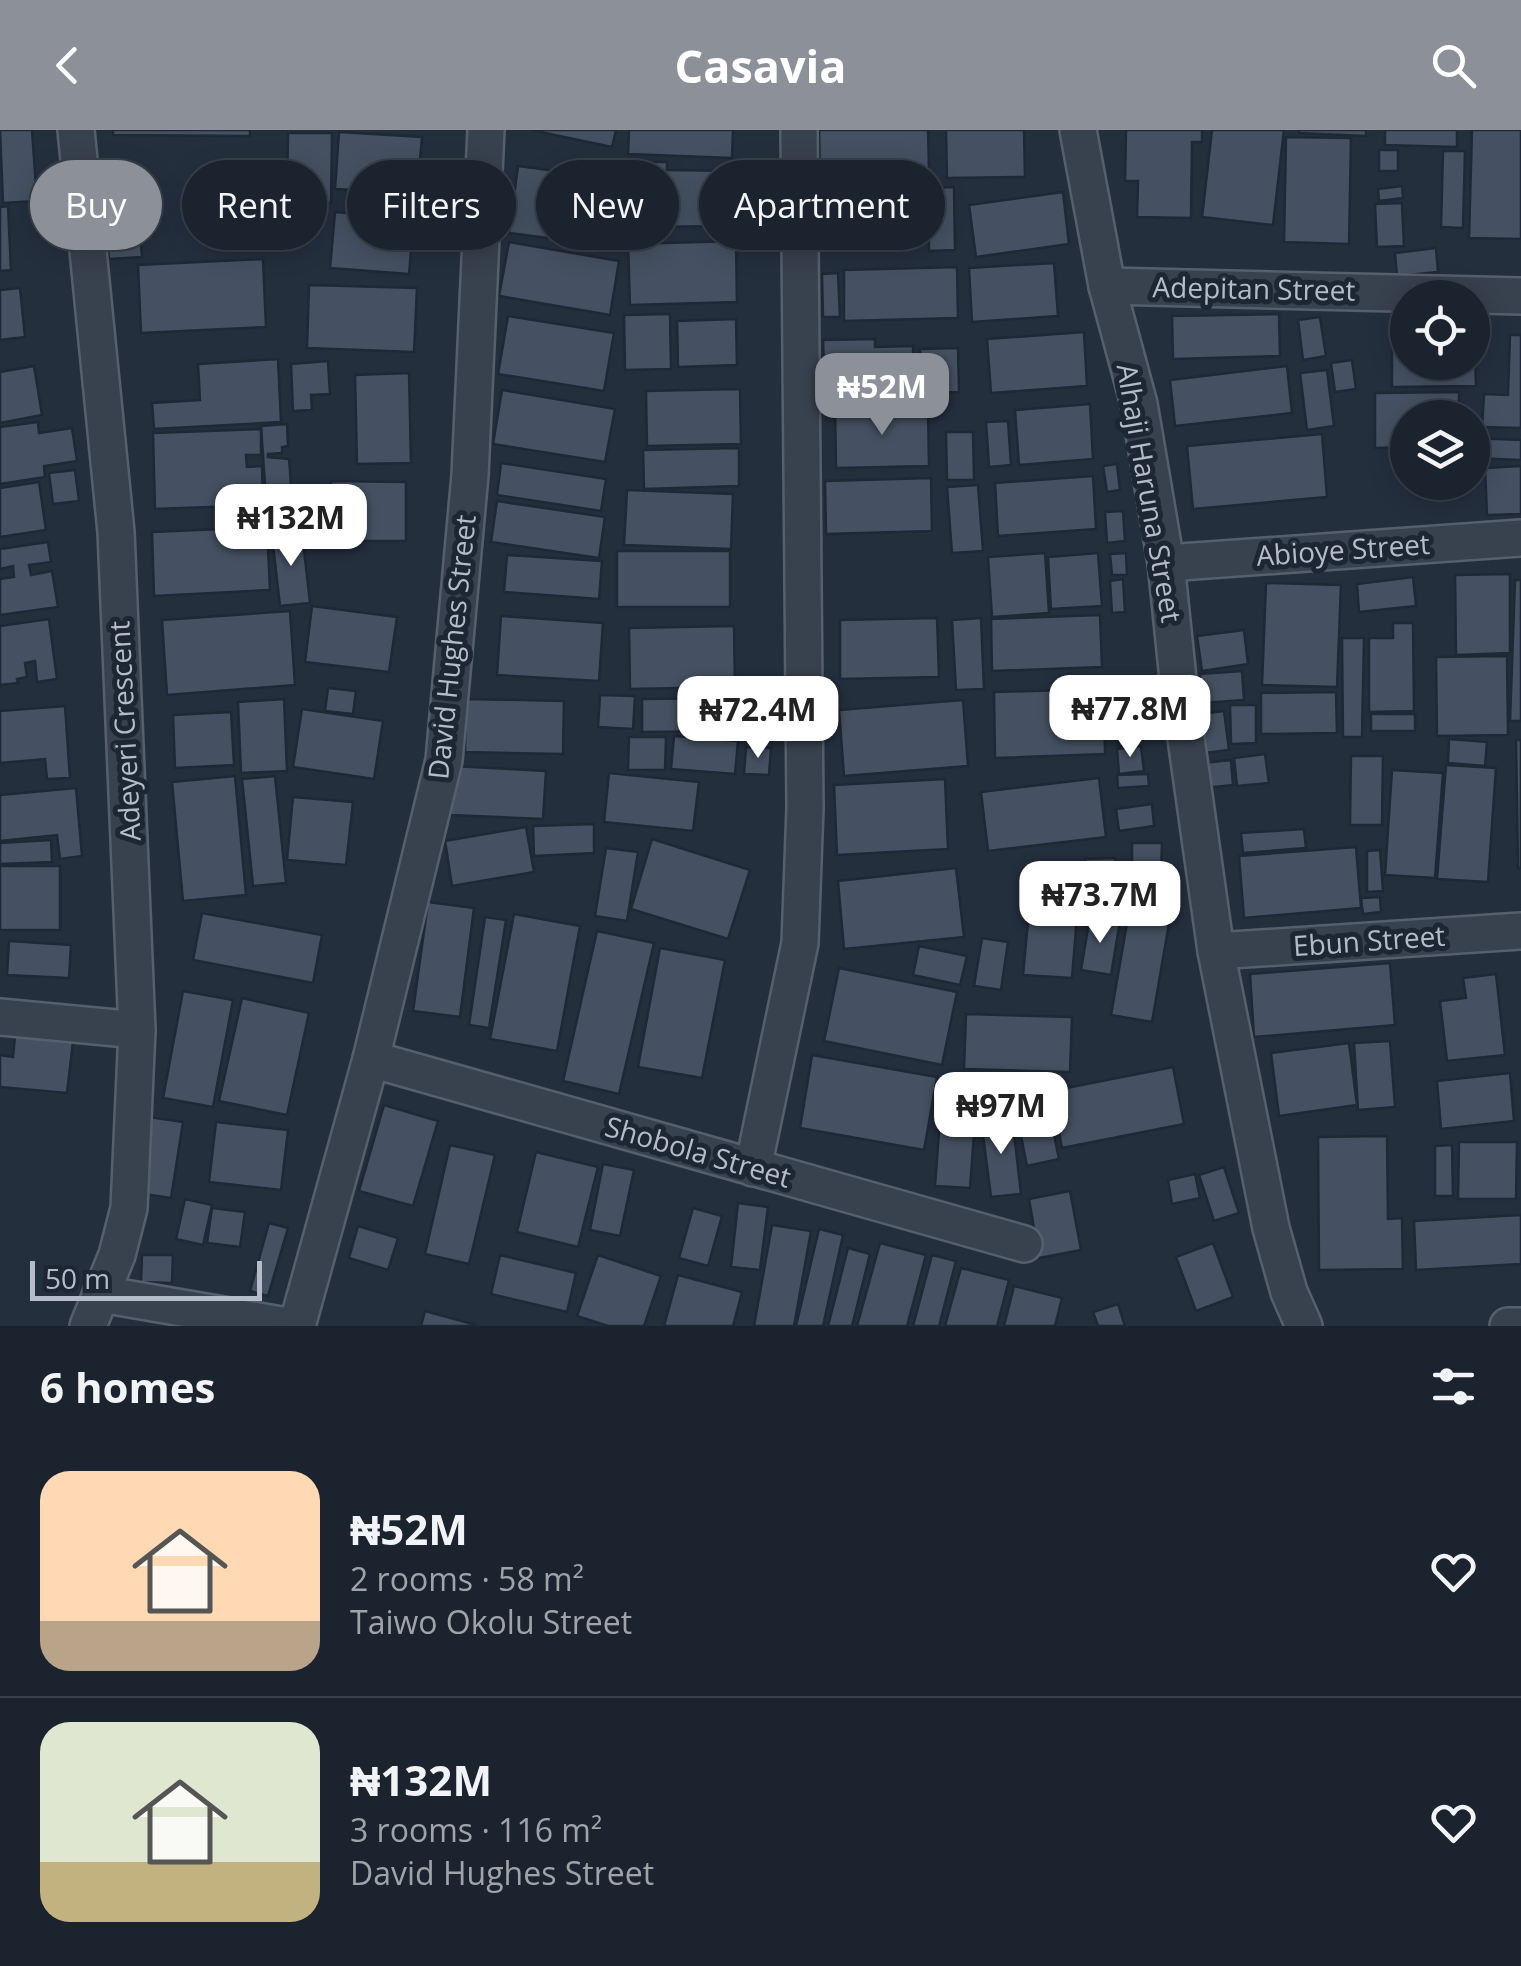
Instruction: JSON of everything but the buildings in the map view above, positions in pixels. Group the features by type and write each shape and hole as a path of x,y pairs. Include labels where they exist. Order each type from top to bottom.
{"street":[{"name":"Adeyeri Crescent","path":"76,130 116,532 138,1030 129,1208 117,1255 94,1310"},
{"name":"David Hughes Street","path":"297,1326 372,1059 444,760 470,476 486,130"},
{"path":"753,1168 800,943 805,808 799,130"},
{"name":"Alhaji Haruna Street","path":"1078,130 1107,286 1139,404 1166,562 1179,689 1216,951 1271,1228 1289,1292 1304,1326"},
{"name":"Adepitan Street","path":"1107,286 1521,296"},
{"name":"Abioye Street","path":"1166,562 1521,538"},
{"name":"Ebun Street","path":"1216,951 1521,931"},
{"path":"0,1017 138,1030"},
{"name":"Shobola Street","path":"372,1059 1024,1244"},
{"path":"94,1310 287,1326"},
{"path":"1508,1326 1521,1326"}]}
